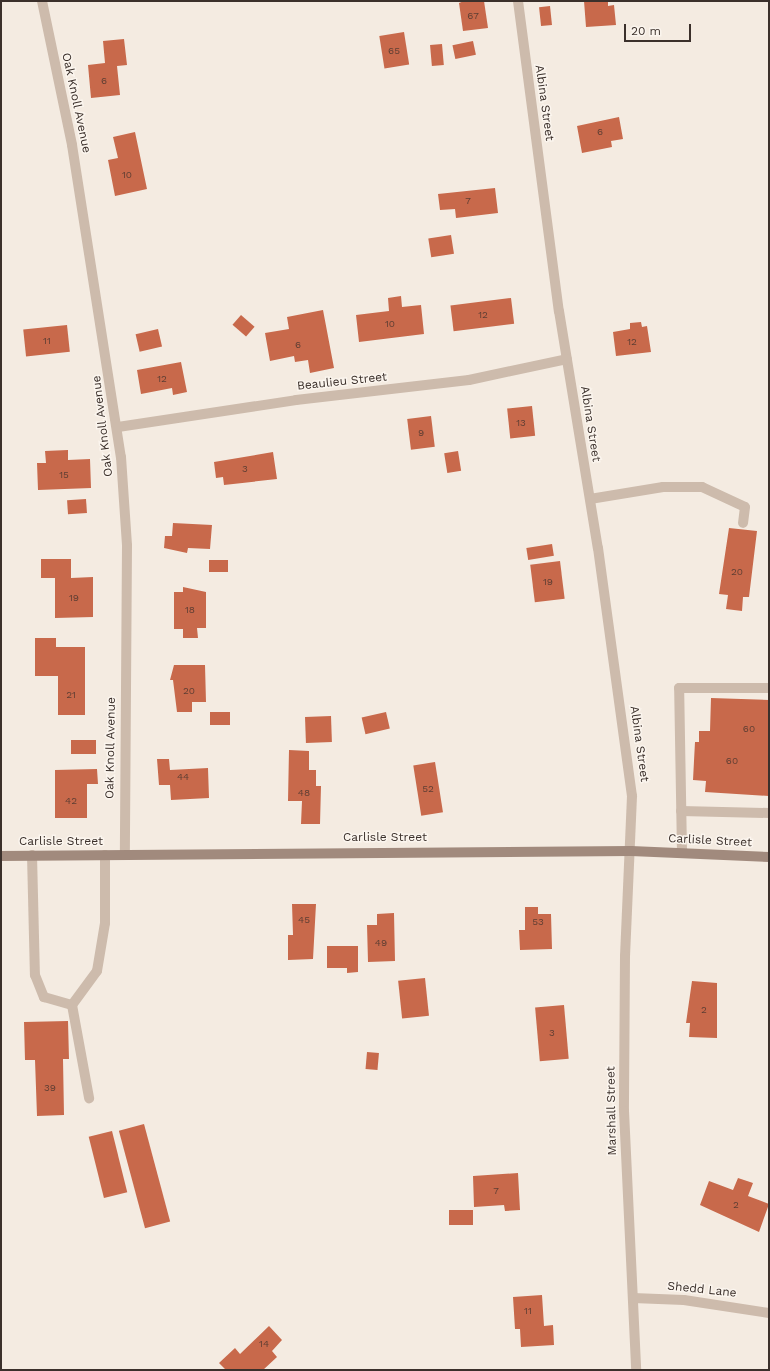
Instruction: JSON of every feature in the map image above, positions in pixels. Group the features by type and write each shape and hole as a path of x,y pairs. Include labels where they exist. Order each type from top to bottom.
{"street":[{"name":"Oak Knoll Avenue","path":"42,1 72,145 118,427 127,546 125,855"},
{"name":"Albina Street","path":"518,1 567,359 590,499 632,796 631,851"},
{"name":"Beaulieu Street","path":"118,427 288,401 462,381 567,359"},
{"path":"590,499 663,487 702,487 745,508 743,523"},
{"path":"682,852 679,688 769,688"},
{"path":"681,811 769,813"},
{"name":"Carlisle Street","path":"1,856 631,851 682,852 769,857"},
{"name":"Marshall Street","path":"631,851 625,956 624,1111 636,1370"},
{"path":"32,855 35,975 44,997 72,1005"},
{"path":"89,1098 72,1005 98,971 105,923 105,855"},
{"name":"Shedd Lane","path":"633,1298 684,1300 769,1312"}],"building":[{"path":"464,1 484,1 488,28 463,31 459,3"},
{"path":"584,1 608,1 608,6 614,5 616,25 586,27"},
{"path":"550,6 552,25 541,26 539,7"},
{"path":"404,32 409,65 384,69 379,36"},
{"path":"124,39 127,65 117,66 120,95 91,98 88,65 105,63 103,41"},
{"path":"473,41 476,55 455,59 452,45"},
{"path":"442,44 444,65 432,66 430,45"},
{"path":"619,117 623,139 611,141 612,147 582,153 577,126"},
{"path":"135,132 147,189 115,196 108,160 118,158 113,137"},
{"path":"495,188 498,213 456,218 455,209 440,210 438,194"},
{"path":"451,235 454,254 431,257 428,239"},
{"path":"401,296 402,307 421,305 424,334 359,342 356,315 389,311 388,298"},
{"path":"511,298 514,324 454,331 450,305"},
{"path":"323,310 334,368 310,373 308,360 295,362 294,356 270,361 265,333 289,329 287,317"},
{"path":"241,315 255,327 246,337 232,325"},
{"path":"641,322 642,327 647,326 651,352 616,356 613,332 630,329 630,323"},
{"path":"67,325 70,352 26,356 23,330"},
{"path":"158,329 162,347 140,352 136,334"},
{"path":"181,362 187,392 173,395 172,388 141,394 137,370"},
{"path":"532,406 535,436 510,438 507,409"},
{"path":"431,416 435,447 411,450 407,419"},
{"path":"68,450 68,460 90,459 91,488 38,490 37,463 46,463 45,451"},
{"path":"458,451 461,471 447,473 444,453"},
{"path":"273,452 277,479 224,485 223,477 216,478 214,462"},
{"path":"86,499 87,513 68,514 67,500"},
{"path":"173,523 212,525 210,549 188,548 187,553 164,548 165,536 172,536"},
{"path":"729,528 757,531 749,597 743,597 742,611 726,609 728,595 719,594"},
{"path":"552,544 554,556 528,560 526,548"},
{"path":"41,559 71,559 71,578 93,577 93,617 55,618 55,578 41,578"},
{"path":"209,560 228,560 228,572 209,572"},
{"path":"560,561 565,599 535,602 530,565"},
{"path":"183,587 206,592 206,628 197,628 198,638 183,638 183,629 174,629 174,592 183,592"},
{"path":"35,638 56,638 56,647 85,647 85,715 58,715 58,676 35,676"},
{"path":"174,665 205,665 206,702 192,702 192,712 177,712 173,680 170,680"},
{"path":"711,698 769,700 769,796 705,792 706,781 693,780 695,742 699,742 699,731 710,731"},
{"path":"210,712 230,712 230,725 210,725"},
{"path":"386,712 390,729 365,734 362,718"},
{"path":"331,716 332,742 306,743 305,717"},
{"path":"71,740 96,740 96,754 71,754"},
{"path":"289,750 309,751 309,770 316,770 316,786 321,786 320,824 301,824 302,801 288,801"},
{"path":"157,759 169,759 170,770 208,768 209,798 171,800 170,785 159,785"},
{"path":"435,762 443,812 421,816 413,765"},
{"path":"97,769 98,784 87,784 87,818 55,818 55,770"},
{"path":"292,904 316,904 313,959 288,960 288,935 293,935"},
{"path":"525,907 538,907 538,914 551,914 552,949 520,950 519,930 525,930"},
{"path":"394,913 395,961 368,962 367,925 377,925 377,914"},
{"path":"327,946 358,946 358,972 347,973 347,968 327,968"},
{"path":"425,978 429,1016 402,1019 398,981"},
{"path":"692,981 717,983 717,1038 689,1037 690,1023 686,1023"},
{"path":"564,1005 569,1059 540,1061 535,1008"},
{"path":"68,1021 69,1059 63,1059 64,1115 37,1116 35,1060 25,1060 24,1022"},
{"path":"367,1052 379,1053 377,1070 366,1069"},
{"path":"144,1124 170,1222 145,1228 119,1131"},
{"path":"112,1131 127,1192 104,1198 89,1137"},
{"path":"518,1173 520,1210 505,1211 504,1205 474,1207 473,1176"},
{"path":"738,1178 753,1183 748,1196 769,1204 759,1232 700,1205 709,1181 733,1190"},
{"path":"449,1210 473,1210 473,1225 449,1225"},
{"path":"542,1295 544,1326 553,1325 554,1345 521,1347 520,1329 515,1329 513,1297"},
{"path":"269,1326 282,1340 272,1351 277,1357 263,1370 226,1370 219,1363 235,1348 240,1354"}]}
